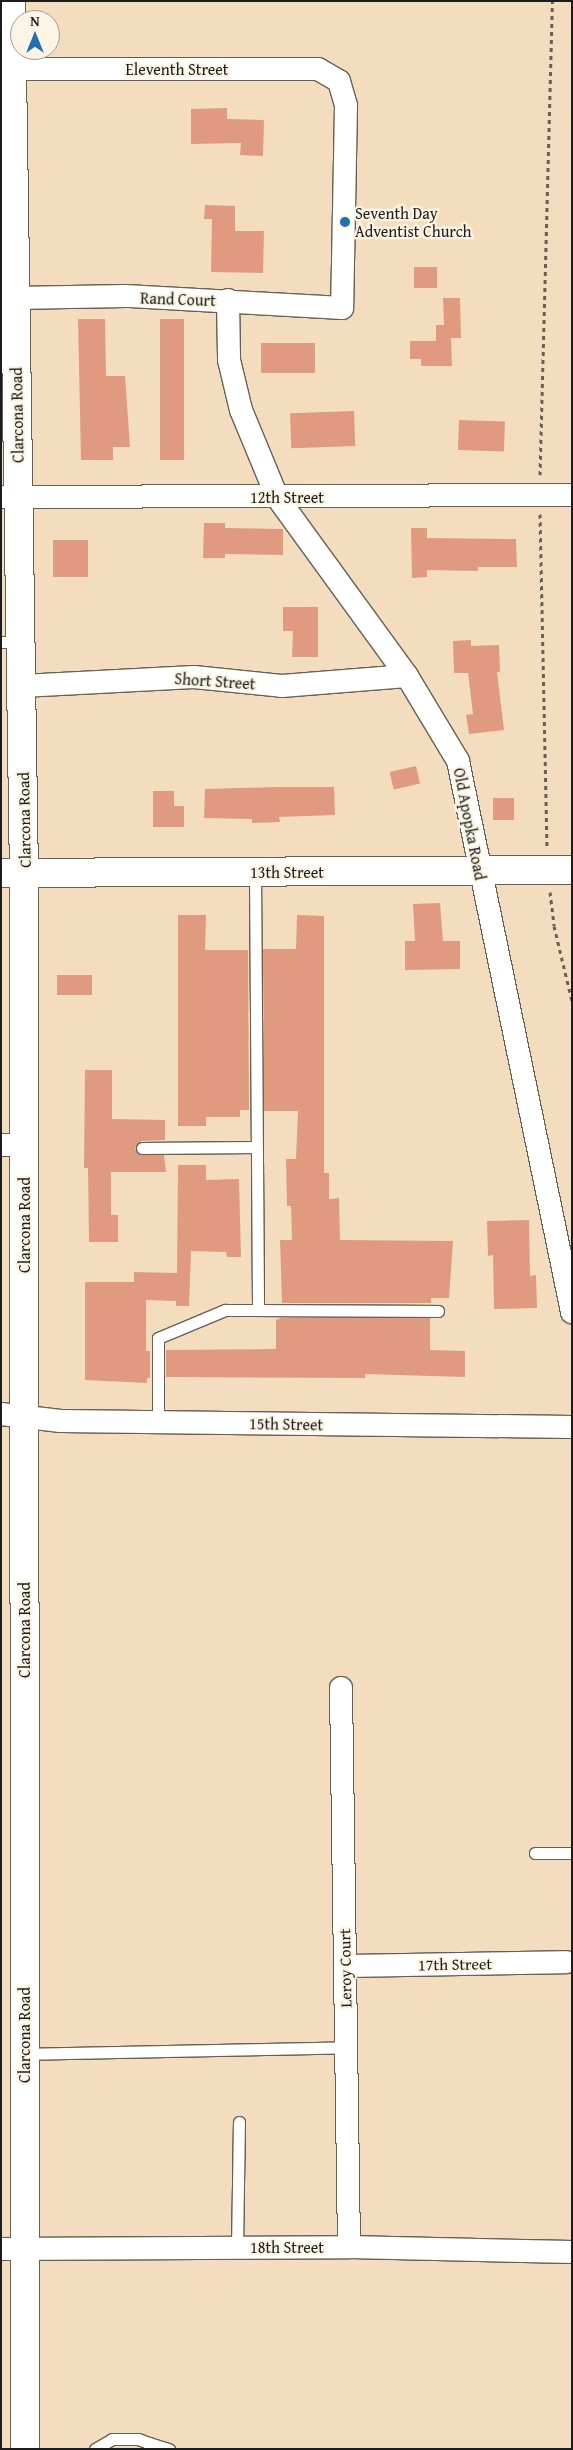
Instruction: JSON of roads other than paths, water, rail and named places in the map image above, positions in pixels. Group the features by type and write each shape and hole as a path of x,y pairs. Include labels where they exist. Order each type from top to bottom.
{"main road":[{"name":"Clarcona Road","path":"11,1 12,69 7,119 10,308 11,642 22,686 13,873 12,1416 24,2054 13,2248 25,2449"},
{"name":"13th Street","path":"13,873 560,871"}],"street":[{"name":"Eleventh Street","path":"12,69 318,69 339,80 346,106 342,308"},
{"name":"Rand Court","path":"10,308 125,296 228,300 342,308"},
{"name":"Old Apopka Road","path":"228,300 229,360 241,410 277,497 407,676 458,761 572,1312"},
{"name":"12th Street","path":"10,497 572,495"},
{"name":"Short Street","path":"22,686 194,677 282,686 407,676"},
{"name":"15th Street","path":"12,1416 61,1421 572,1427"},
{"name":"Leroy Court","path":"340,1688 349,2247"},
{"name":"17th Street","path":"345,1966 566,1962"},
{"name":"18th Street","path":"13,2248 349,2247 572,2252"}],"lane":[{"path":"254,872 258,1310"},
{"path":"142,1148 256,1148"},
{"path":"158,1422 158,1338 225,1310 438,1311"},
{"path":"535,1853 572,1853"},
{"path":"24,2054 346,2047"},
{"path":"238,2122 238,2248"},
{"path":"96,2449 112,2439 169,2449"}],"place":[{"name":"Seventh Day Adventist Church","path":"345,222"}]}
